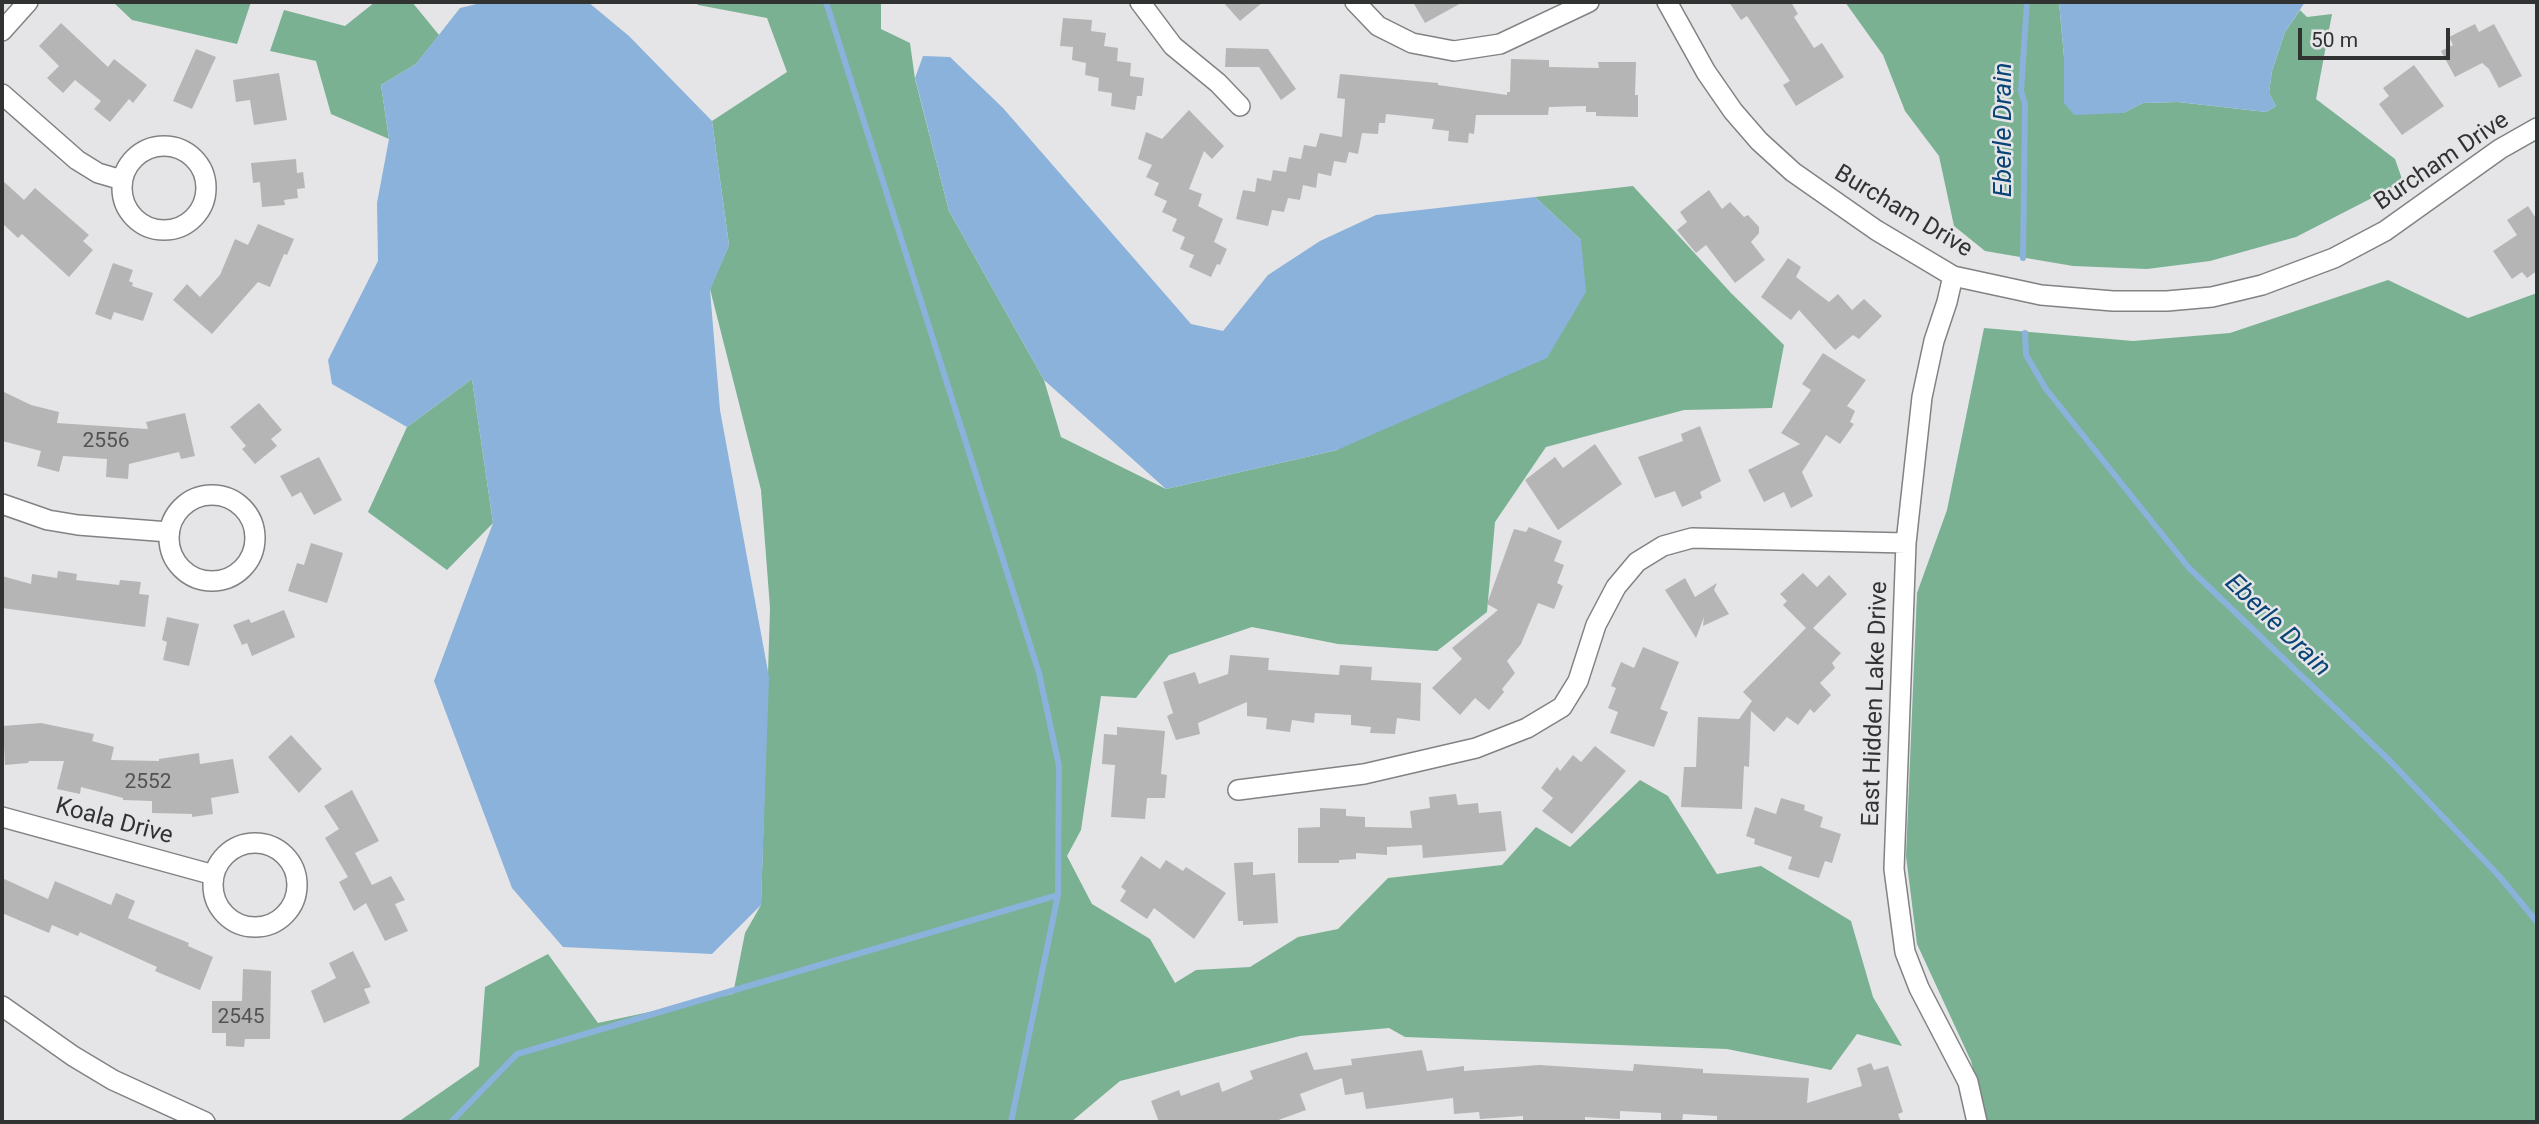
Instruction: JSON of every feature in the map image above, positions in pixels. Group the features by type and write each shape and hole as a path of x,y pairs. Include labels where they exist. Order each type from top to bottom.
{"street":[{"path":"2,31 28,2"},
{"path":"1140,2 1173,46 1218,83 1240,106"},
{"path":"1355,2 1378,26 1412,43 1454,51 1500,44 1589,2"},
{"name":"Burcham Drive","path":"1667,2 1706,72 1733,111 1759,141 1793,172 1876,230 1953,276 2020,291 2093,300 2167,301 2237,292 2298,272 2368,240 2409,216 2500,149 2537,128"},
{"path":"2,94 77,160 98,173 122,180"},
{"path":"167,145 178,148 196,160 206,180 206,191 199,212 192,220 183,226 161,230 140,223 132,216 122,196 122,180 129,164 145,149 167,145"},
{"name":"East Hidden Lake Drive","path":"1953,276 1934,341 1922,397 1906,543 1894,869 1905,952 1919,988 1968,1082 1977,1122"},
{"path":"218,495 239,505 247,513 255,533 254,545 246,565 228,579 205,581 184,572 177,564 169,543 169,532 178,511 186,503 196,498 218,495"},
{"path":"2,504 48,520 169,532"},
{"path":"1237,790 1364,774 1476,748 1527,728 1562,707 1578,681 1596,625 1616,587 1637,562 1663,546 1692,538 1906,543"},
{"name":"Koala Drive","path":"2,817 214,875"},
{"path":"254,844 265,845 284,856 291,864 295,874 295,896 291,906 276,922 265,926 244,926 225,915 218,906 212,886 214,875 225,856 233,849 254,844"},
{"path":"2,1006 73,1056 113,1080 205,1122"}],"green space":[{"path":"113,2 251,2 237,44 132,20"},
{"path":"375,2 412,2 439,35 416,64 381,85 389,139 331,114 316,61 270,51 284,10 345,26"},
{"path":"696,2 881,2 881,29 910,43 915,79 949,211 1044,380 1061,437 1166,489 1337,450 1581,240 1535,197 1633,186 1731,293 1784,345 1772,408 1684,410 1546,447 1495,522 1487,612 1437,651 1338,644 1252,627 1169,655 1136,698 1101,696 1081,830 1067,856 1092,904 1150,939 1175,983 1196,970 1250,967 1298,937 1338,929 1388,878 1502,865 1536,827 1570,847 1640,780 1668,796 1717,874 1761,866 1851,921 1873,997 1902,1046 1857,1034 1831,1070 1727,1049 1405,1037 1389,1028 1300,1036 1120,1081 1071,1122 398,1122 479,1066 485,987 548,954 598,1023 733,994 745,933 761,905 770,608 761,490 710,289 729,245 712,121 787,72 767,18 698,5"},
{"path":"1845,2 2059,2 2064,57 2064,103 2123,113 2143,103 2178,102 2266,112 2276,106 2269,93 2272,71 2285,32 2300,10 2307,17 2332,14 2316,99 2395,159 2403,182 2296,237 2210,261 2147,269 2073,266 1985,251 1954,226 1939,156 1905,111 1883,55"},
{"path":"2388,280 2468,318 2537,293 2537,1122 1987,1122 1971,1061 1917,944 1906,856 1917,593 1947,510 1984,328 2133,341 2230,333"},
{"path":"472,379 493,523 447,570 368,512 407,427"}],"water":[{"path":"485,2 588,2 629,36 712,121 729,245 710,290 720,410 769,677 761,905 712,954 563,947 512,888 434,681 493,523 472,379 407,427 332,384 328,360 378,261 377,203 389,139 381,85 416,64 460,8"},
{"path":"2059,2 2305,2 2285,32 2272,71 2269,93 2276,106 2266,112 2178,102 2143,103 2123,113 2074,115 2064,103 2064,57"},
{"path":"923,56 950,57 1003,108 1191,324 1223,331 1268,275 1320,241 1376,215 1535,197 1581,240 1586,292 1547,358 1337,450 1166,489 1044,380 949,211 915,78"}],"building":[{"path":"1223,2 1263,2 1240,21"},
{"path":"1413,2 1463,2 1425,23"},
{"path":"1729,2 1791,2 1798,14 1794,17 1814,48 1822,43 1844,77 1796,106 1783,85 1790,81 1747,16 1741,20"},
{"path":"1063,18 1092,20 1091,31 1106,33 1104,46 1118,48 1117,61 1131,63 1130,76 1144,78 1142,96 1137,96 1135,110 1111,106 1112,93 1098,91 1099,78 1085,75 1086,63 1072,60 1073,47 1060,46"},
{"path":"61,23 108,67 114,59 147,85 133,103 129,99 110,122 94,109 101,101 75,80 63,93 47,78 59,66 39,46"},
{"path":"2475,24 2479,32 2494,24 2522,76 2499,88 2489,69 2482,63 2455,77 2441,51 2453,45 2449,37"},
{"path":"1226,48 1268,49 1296,89 1281,100 1259,67 1225,67"},
{"path":"196,49 216,57 192,109 173,101"},
{"path":"1511,59 1549,60 1549,67 1599,68 1598,62 1636,62 1635,95 1638,95 1638,117 1596,116 1596,112 1586,112 1586,106 1549,107 1548,115 1476,115 1474,134 1469,133 1468,143 1448,141 1449,131 1432,129 1434,119 1386,114 1385,123 1379,123 1378,134 1362,133 1358,154 1349,152 1346,163 1334,161 1331,176 1318,173 1316,188 1303,185 1300,200 1288,198 1284,212 1272,210 1268,226 1236,219 1243,190 1255,192 1257,178 1271,181 1273,170 1286,172 1289,157 1301,159 1304,145 1316,147 1320,133 1342,137 1345,99 1337,98 1340,74 1438,83 1507,95 1507,92 1510,92"},
{"path":"2414,65 2444,106 2402,135 2379,104 2389,96 2383,88"},
{"path":"279,73 287,120 254,125 250,100 236,102 233,80"},
{"path":"1189,110 1224,146 1212,159 1204,151 1189,189 1202,194 1198,206 1223,219 1214,242 1227,249 1211,277 1189,267 1194,255 1180,249 1185,237 1172,231 1177,219 1162,212 1167,201 1154,195 1159,183 1146,177 1152,165 1138,159 1146,132 1162,139"},
{"path":"296,159 297,173 303,172 305,188 297,189 298,198 284,200 285,205 262,207 260,182 253,183 251,163"},
{"path":"2,180 24,200 35,188 89,235 83,241 93,250 69,277 22,234 18,238 2,223"},
{"path":"1709,190 1722,209 1730,202 1744,217 1748,215 1759,227 1759,233 1751,242 1765,260 1735,283 1706,245 1696,253 1677,230 1687,222 1680,212"},
{"path":"2528,206 2537,220 2537,271 2527,278 2522,272 2512,279 2493,251 2517,235 2507,220"},
{"path":"258,224 294,239 287,255 284,254 270,287 258,282 212,334 173,300 187,284 200,297 220,275 235,239 248,245"},
{"path":"1788,258 1801,267 1796,277 1829,302 1838,294 1852,310 1864,299 1882,316 1859,339 1853,335 1835,350 1799,310 1791,320 1761,297"},
{"path":"113,263 133,270 129,281 133,283 132,286 153,293 143,321 114,312 111,320 95,314"},
{"path":"1823,353 1866,380 1847,406 1855,411 1850,422 1854,424 1840,444 1826,435 1802,472 1813,496 1791,508 1784,492 1764,502 1748,470 1800,444 1781,433 1811,390 1802,384"},
{"path":"2,391 31,405 59,412 57,423 148,429 146,422 185,413 195,456 181,459 179,452 129,464 128,479 106,477 107,459 63,456 59,472 37,466 41,451 2,441"},
{"path":"259,403 282,430 271,439 277,446 255,464 242,449 246,446 230,427"},
{"path":"1700,426 1721,481 1700,492 1702,498 1682,507 1675,491 1655,498 1638,457 1683,441 1681,434"},
{"path":"1595,444 1622,484 1558,530 1525,480 1555,457 1563,468"},
{"path":"319,457 342,500 314,515 301,492 292,497 280,476"},
{"path":"1529,527 1562,541 1554,561 1564,565 1557,583 1563,586 1554,609 1538,603 1521,644 1507,661 1515,673 1502,689 1504,692 1489,710 1475,698 1460,715 1432,688 1462,659 1452,648 1498,610 1487,604 1514,529 1526,532"},
{"path":"311,543 343,553 327,603 288,591 297,563 304,565"},
{"path":"58,571 77,574 76,580 119,585 120,580 141,582 139,594 149,595 145,627 2,608 2,576 31,584 32,574 57,578"},
{"path":"1803,573 1817,587 1829,575 1847,594 1813,628 1841,653 1832,663 1835,668 1820,683 1831,695 1814,713 1810,709 1798,725 1787,717 1774,732 1751,711 1749,767 1744,766 1742,809 1681,807 1684,767 1696,767 1698,717 1739,719 1752,701 1743,692 1806,628 1783,605 1787,601 1780,594"},
{"path":"1685,578 1695,597 1717,583 1714,590 1729,614 1703,626 1704,617 1696,638 1665,590"},
{"path":"284,610 295,637 252,656 247,643 242,645 233,625 249,619 251,623"},
{"path":"167,617 199,624 189,666 163,660 167,642 162,640"},
{"path":"1643,647 1679,662 1660,709 1668,712 1654,747 1610,733 1618,712 1608,708 1616,688 1611,686 1621,662 1634,668"},
{"path":"1230,655 1269,658 1268,670 1339,675 1340,665 1372,667 1371,680 1421,683 1420,721 1397,718 1395,734 1370,733 1371,727 1351,725 1351,715 1315,713 1314,723 1292,720 1290,732 1266,729 1267,718 1247,716 1247,702 1198,723 1200,734 1176,740 1167,716 1173,713 1163,682 1195,672 1199,684 1228,674"},
{"path":"41,723 94,734 92,741 114,747 111,760 159,761 199,753 200,764 233,759 239,793 211,798 213,814 192,817 192,814 152,813 152,801 123,800 81,787 80,794 57,789 64,761 29,761 5,765 3,726"},
{"path":"1117,727 1165,731 1161,774 1167,775 1165,798 1147,798 1145,819 1111,817 1115,765 1102,764 1104,734 1117,735"},
{"path":"291,735 322,769 299,793 268,757"},
{"path":"1595,746 1626,771 1572,834 1542,811 1553,798 1541,788 1557,767 1560,771 1573,755 1581,762"},
{"path":"352,790 379,841 355,853 372,885 391,876 405,900 395,904 408,931 385,941 366,903 354,911 339,882 348,877 325,838 339,829 324,806"},
{"path":"1456,794 1458,805 1478,803 1479,813 1501,811 1506,851 1423,858 1422,845 1387,847 1387,855 1356,853 1356,859 1339,860 1339,863 1298,863 1298,828 1320,827 1320,808 1346,809 1346,816 1365,817 1365,827 1412,828 1410,811 1430,808 1429,797"},
{"path":"1781,798 1805,805 1804,810 1823,817 1820,827 1841,834 1832,863 1825,861 1819,878 1788,869 1792,857 1754,844 1755,839 1746,836 1755,807 1776,814"},
{"path":"1141,856 1160,869 1166,860 1183,871 1186,867 1226,893 1194,939 1154,908 1147,919 1120,901 1126,891 1121,887"},
{"path":"1253,862 1253,875 1275,873 1278,923 1243,925 1243,921 1238,921 1234,863"},
{"path":"2,878 48,899 55,881 111,905 116,893 135,901 128,918 189,943 188,946 213,957 200,990 155,971 157,967 80,932 78,936 52,925 49,933 2,913"},
{"path":"353,951 371,987 364,989 370,1003 324,1023 311,991 336,978 329,963"},
{"path":"243,969 271,971 270,1039 245,1039 244,1047 226,1046 226,1033 212,1033 212,1001 242,1001"},
{"path":"1422,1050 1427,1071 1464,1066 1464,1071 1539,1065 1633,1071 1634,1064 1703,1069 1703,1073 1809,1078 1807,1103 1862,1086 1857,1068 1871,1063 1874,1070 1888,1066 1903,1112 1898,1114 1901,1122 1741,1122 1717,1120 1717,1116 1683,1114 1682,1122 1661,1122 1661,1113 1620,1111 1620,1119 1585,1117 1585,1121 1523,1121 1523,1116 1480,1119 1479,1112 1454,1114 1453,1098 1366,1109 1363,1092 1345,1095 1342,1078 1300,1094 1306,1110 1273,1122 1159,1122 1151,1101 1179,1090 1181,1096 1219,1082 1222,1092 1253,1079 1250,1071 1307,1052 1314,1070 1352,1065 1351,1059"}],"waterway":[{"path":"826,2 1039,673 1059,766 1058,895 1011,1122"},
{"name":"Eberle Drain","path":"2023,258 2025,104 2021,91 2027,2"},
{"name":"Eberle Drain","path":"2025,333 2026,355 2046,389 2189,568 2389,760 2500,877 2537,922"},
{"path":"451,1122 517,1054 1058,895"}]}
